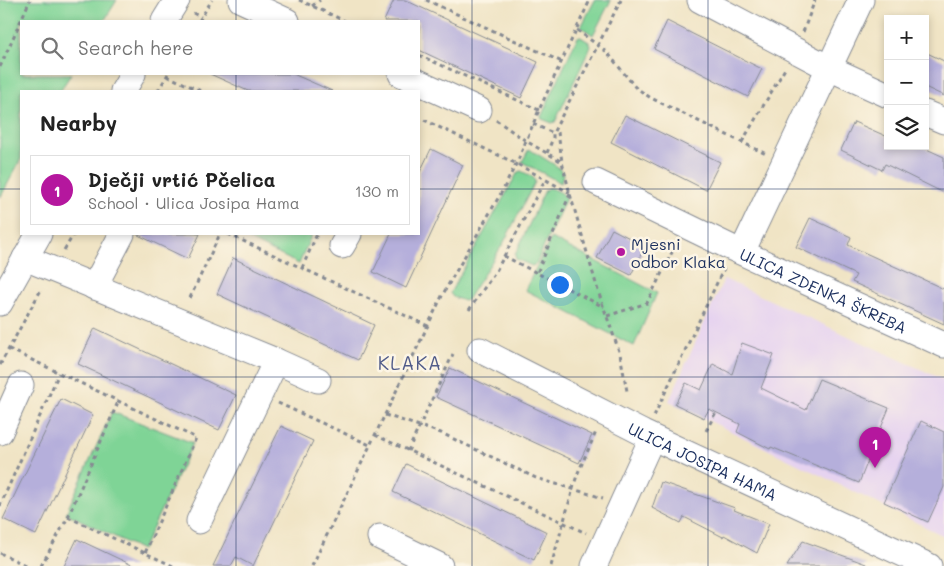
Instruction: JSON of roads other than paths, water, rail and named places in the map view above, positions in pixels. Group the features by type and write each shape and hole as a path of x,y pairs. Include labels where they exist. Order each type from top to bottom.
{"street":[{"path":"165,20 177,0"},
{"path":"241,0 285,20"},
{"path":"700,0 829,68 884,93"},
{"path":"733,260 784,163 861,0"},
{"path":"124,90 132,75"},
{"path":"402,75 413,90"},
{"path":"423,103 479,110"},
{"path":"929,115 944,121"},
{"name":"ULICA ZDENKA ŠKREBA","path":"596,182 733,260 944,345"},
{"path":"0,303 38,235"},
{"path":"94,286 121,235"},
{"path":"25,258 318,380"},
{"name":"ULICA JOSIPA HAMA","path":"480,350 652,430 929,566"},
{"path":"198,521 276,361"},
{"path":"0,432 21,385"},
{"path":"594,566 652,430"},
{"path":"380,537 440,566"}],"place":[{"name":"Mjesni odbor Klaka","path":"621,252"},
{"name":"Dječji vrtić Pčelica","path":"875,468"}],"district":[{"name":"KLAKA","path":"410,362"}]}
